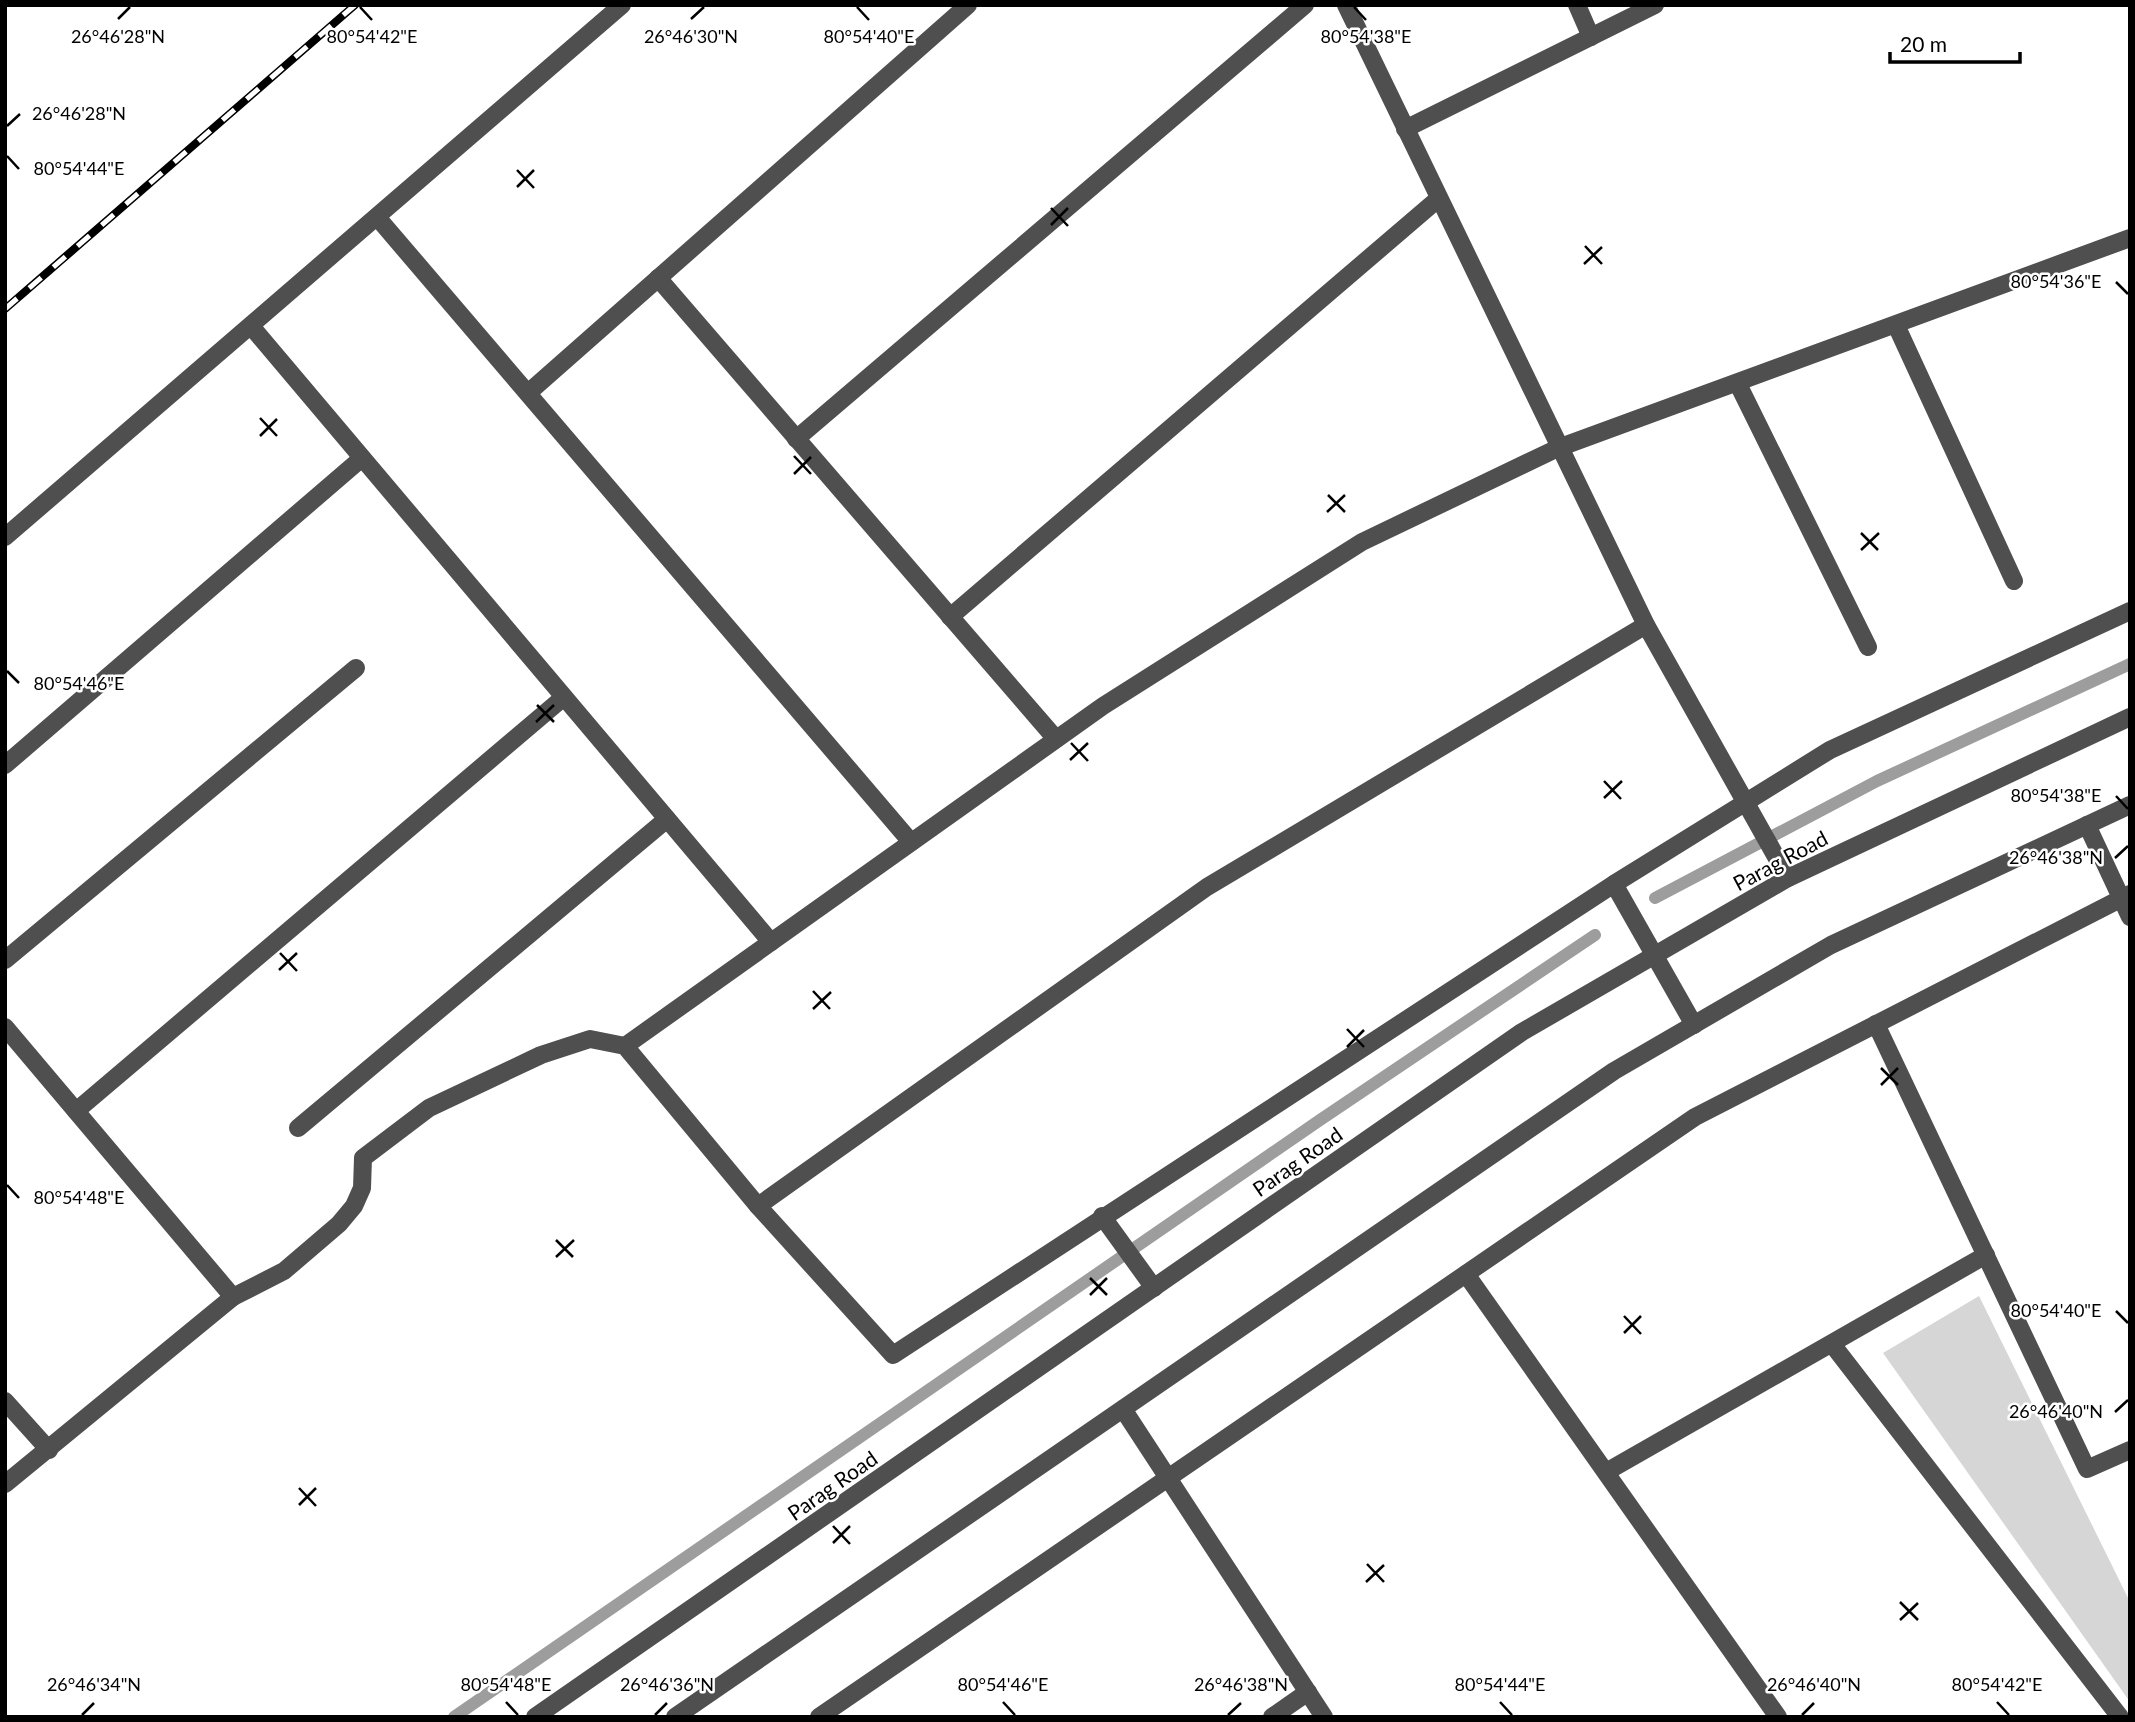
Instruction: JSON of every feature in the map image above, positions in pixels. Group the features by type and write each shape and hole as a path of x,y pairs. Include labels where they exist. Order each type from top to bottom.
{"street":[{"path":"5,537 622,5"},
{"path":"528,393 968,5"},
{"path":"796,439 1305,5"},
{"path":"1346,5 1558,448 1646,625 1788,878"},
{"path":"1577,5 1591,37"},
{"path":"1405,129 1655,5"},
{"path":"950,617 1438,199"},
{"path":"377,217 912,842"},
{"path":"625,1046 1103,706 1362,542 1558,448 2130,238"},
{"path":"658,278 1056,739"},
{"path":"1896,325 2014,581"},
{"path":"251,326 771,942"},
{"path":"1738,384 1868,647"},
{"path":"5,765 362,458"},
{"path":"5,1484 233,1297 284,1270 339,1224 354,1206 362,1188 363,1158 429,1108 541,1055 590,1038 625,1046 758,1206 893,1354 1614,884 1830,750 2130,611"},
{"path":"758,1206 1207,887 1646,625"},
{"path":"5,960 356,668"},
{"path":"76,1111 564,697"},
{"name":"Parag Road","path":"535,1717 1522,1032 1788,878 2130,717"},
{"path":"674,1717 1614,1071 1831,945 2130,805"},
{"path":"298,1128 667,819"},
{"path":"2087,825 2125,896 2130,917"},
{"path":"1614,884 1694,1025"},
{"path":"819,1717 1695,1116 2125,896"},
{"path":"1877,1024 2087,1469 2130,1450"},
{"path":"5,1027 233,1297"},
{"path":"1102,1216 1154,1288"},
{"path":"1606,1472 1986,1255"},
{"path":"1466,1273 1778,1717"},
{"path":"1832,1344 2120,1717"},
{"path":"5,1401 49,1450"},
{"path":"1123,1409 1324,1717"},
{"path":"1272,1717 1308,1692"}],"shaded area":[{"path":"1979,1296 2130,1602 2130,1702 1883,1353"}],"waterway":[{"path":"1655,898 1877,781 2130,664"},
{"path":"454,1717 1320,1120 1595,935"}],"railway":[{"path":"5,309 355,5"}]}
